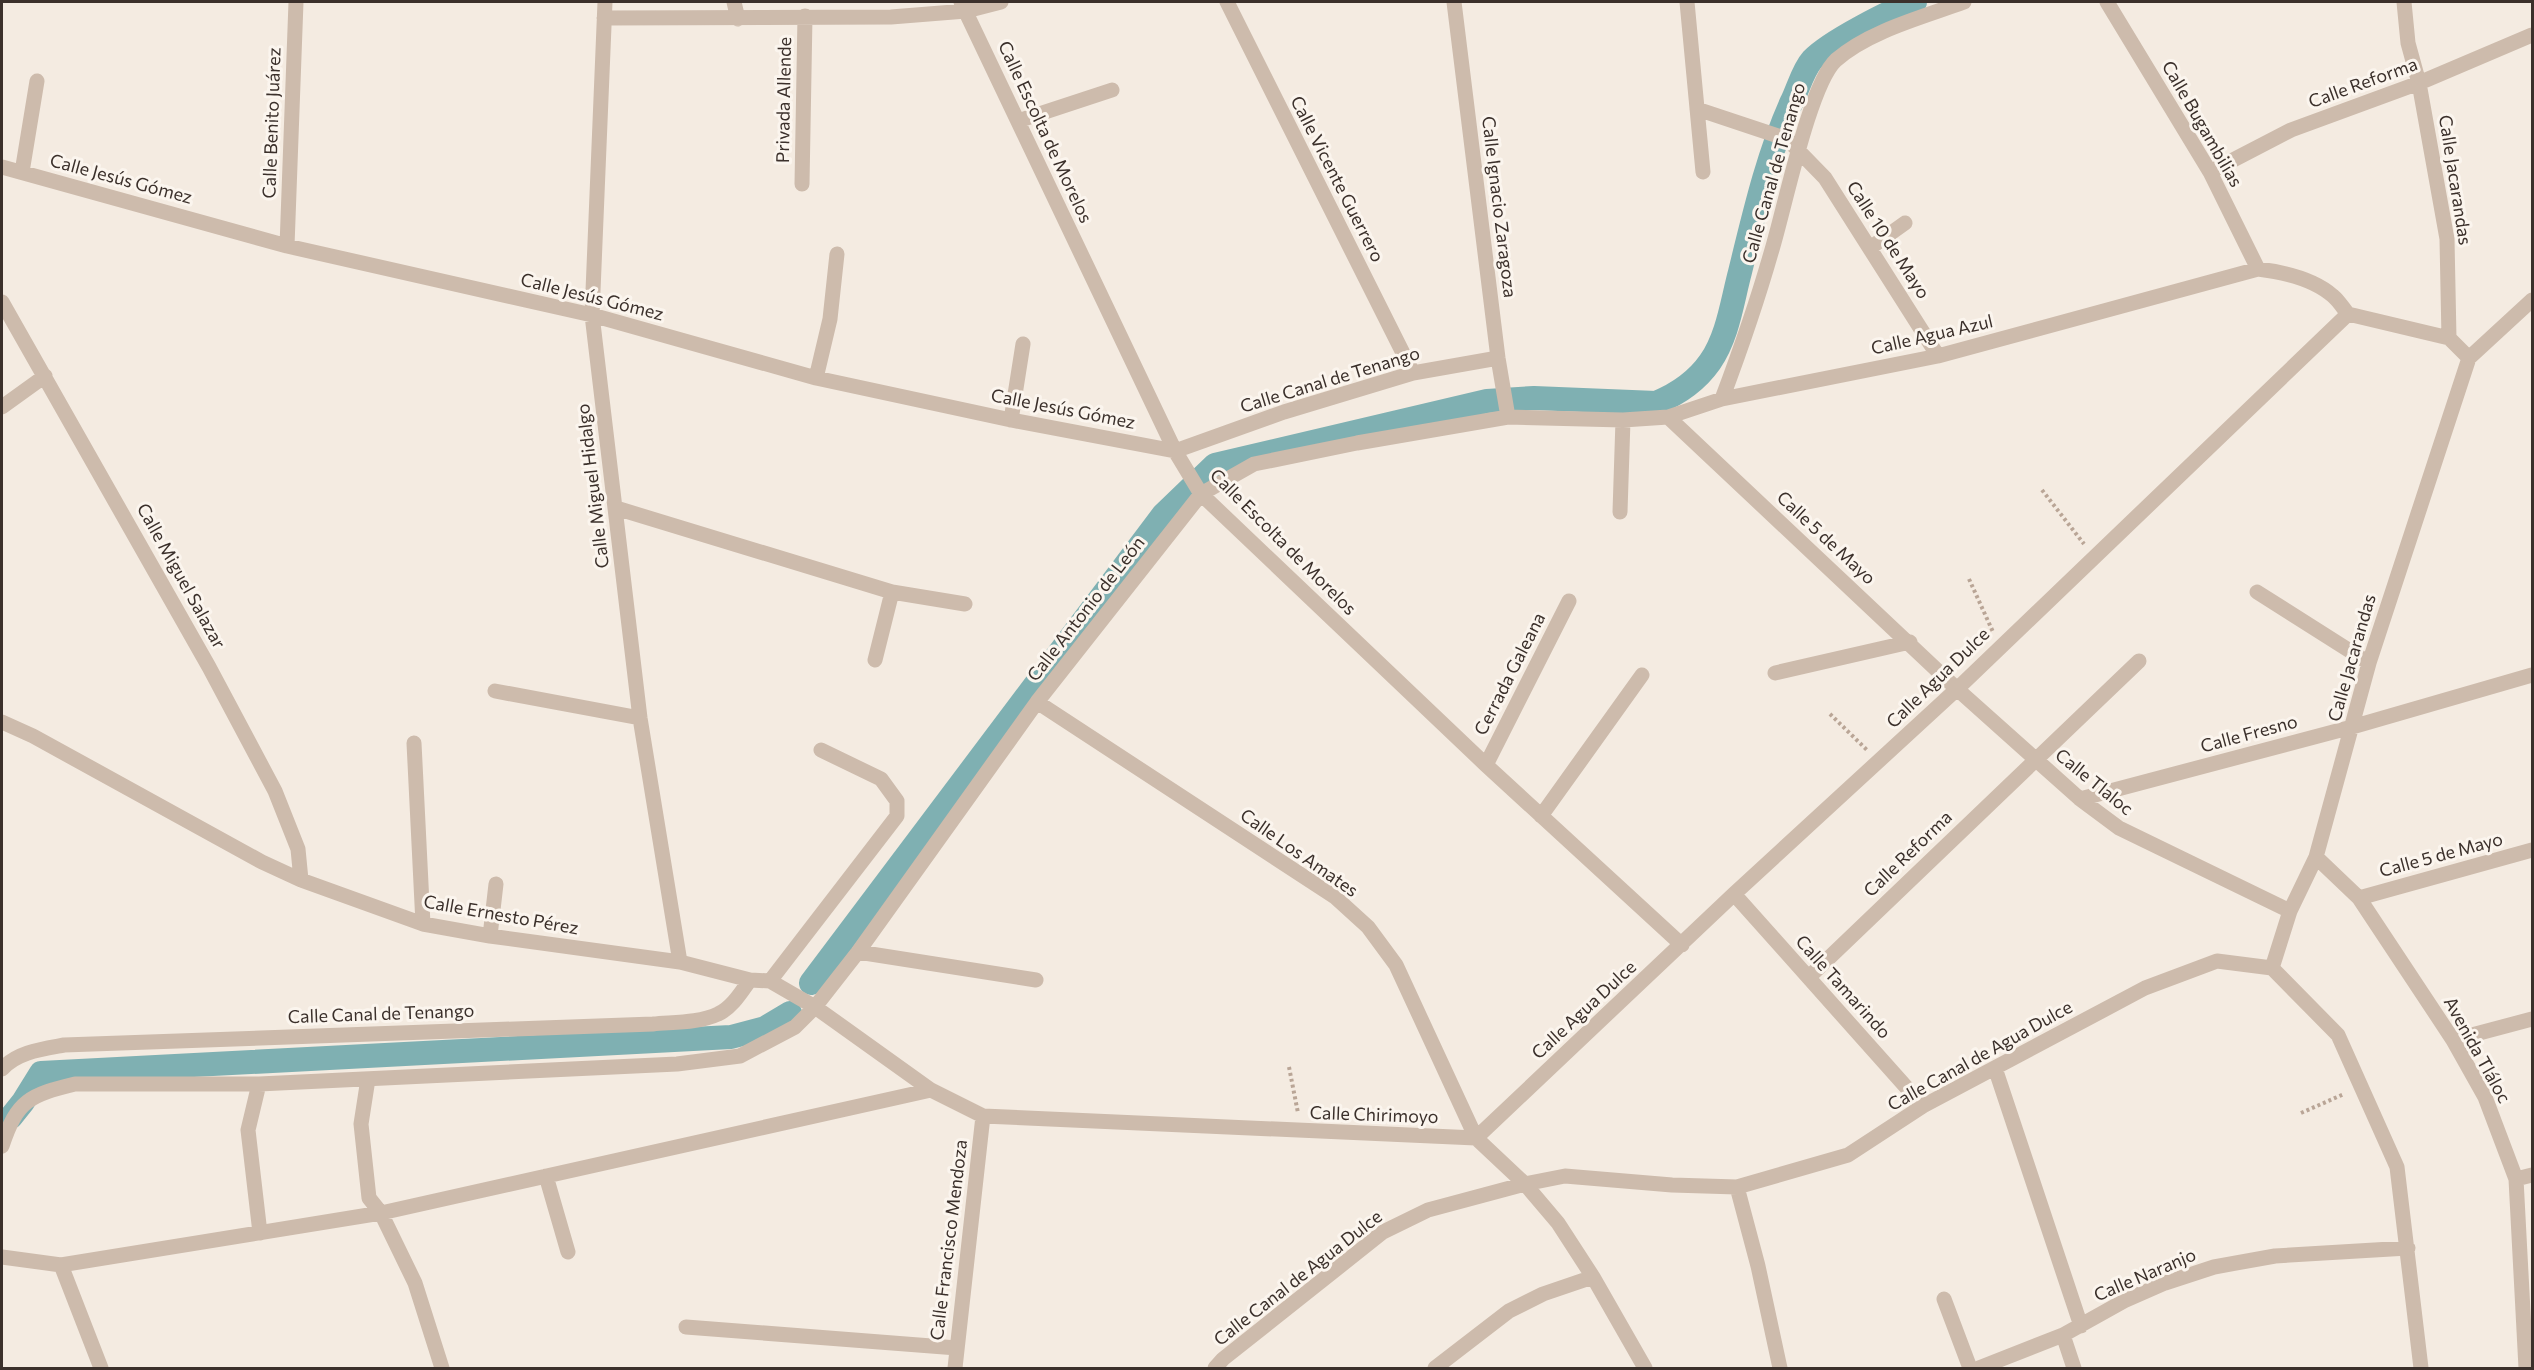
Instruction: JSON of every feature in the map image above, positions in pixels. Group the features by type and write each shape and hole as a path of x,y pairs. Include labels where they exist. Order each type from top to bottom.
{"street":[{"name":"Calle Benito Juárez","path":"287,246 293,2"},
{"name":"Calle Miguel Hidalgo","path":"605,2 592,315 640,718 680,962"},
{"path":"734,2 738,19"},
{"path":"604,18 891,17 1001,2"},
{"name":"Calle Vicente Guerrero","path":"1227,2 1413,373"},
{"name":"Calle Ignacio Zaragoza","path":"1454,2 1506,410"},
{"path":"1687,2 1703,172"},
{"name":"Calle Canal de Tenango","path":"1722,399 1743,345 1765,273 1793,144 1822,79 1835,61 1853,48 1891,28 1964,2"},
{"name":"Calle Bugambilias","path":"2107,2 2210,172 2259,269"},
{"name":"Calle Jacarandas","path":"2404,2 2408,42 2419,84 2448,239 2449,338"},
{"name":"Calle Escolta de Morelos","path":"964,6 1178,457 1198,488 1486,765 1682,945"},
{"name":"Privada Allende","path":"802,184 805,16"},
{"name":"Calle Reforma","path":"2210,172 2291,130 2419,84 2532,35"},
{"path":"22,172 37,81"},
{"path":"1018,121 1112,90"},
{"path":"1696,109 1793,144"},
{"name":"Calle 10 de Mayo","path":"1793,144 1825,178 1938,356"},
{"name":"Calle Jesús Gómez","path":"2,167 287,246 592,315 816,378 1178,457"},
{"path":"1870,248 1905,223"},
{"path":"816,378 830,319 837,254"},
{"name":"Calle Agua Azul","path":"1506,410 1623,420 1668,417 1722,399 1938,356 2259,269 2283,272 2309,282 2333,295 2348,314"},
{"name":"Calle Jacarandas","path":"2272,968 2290,911 2316,857 2369,663 2469,358 2532,300"},
{"name":"Calle Miguel Salazar","path":"2,302 204,657 275,791 298,849 301,880"},
{"path":"2348,314 2449,338 2469,358"},
{"name":"Calle Agua Dulce","path":"1476,1138 1734,894 1957,689 2348,314"},
{"path":"1011,420 1023,344"},
{"name":"Calle Canal de Tenango","path":"1178,457 1284,412 1413,373 1499,363"},
{"path":"2,406 45,376"},
{"name":"Calle Antonio de León","path":"2,1146 7,1130 23,1102 49,1090 75,1084 259,1084 677,1064 740,1056 795,1027 815,1007 858,952 1037,702 1198,488 1254,464 1506,410"},
{"name":"Calle 5 de Mayo","path":"1668,417 1910,642 1957,689"},
{"path":"1620,512 1623,420"},
{"path":"616,508 892,592 965,604"},
{"path":"875,660 892,592"},
{"path":"2257,592 2369,663"},
{"name":"Cerrada Galeana","path":"1486,765 1569,601"},
{"path":"1776,673 1910,642"},
{"name":"Calle Reforma","path":"1809,977 2139,661"},
{"path":"1541,816 1642,675"},
{"name":"Calle Fresno","path":"2080,799 2352,727 2532,675"},
{"name":"Calle Tlaloc","path":"1957,689 2080,799 2119,828 2290,911"},
{"path":"495,691 640,718"},
{"name":"Calle Los Amates","path":"1037,702 1335,897 1368,927 1396,965 1476,1138"},
{"name":"Calle Ernesto Pérez","path":"2,722 33,736 301,880 423,924 490,936 680,962 777,985 815,1007 931,1090 983,1116"},
{"path":"414,743 423,924"},
{"path":"777,985 897,816 897,801 881,778 821,750"},
{"name":"Calle 5 de Mayo","path":"2359,898 2532,850"},
{"name":"Avenida Tláloc","path":"2316,857 2359,898 2453,1040 2485,1097 2516,1179 2526,1368"},
{"path":"490,936 496,884"},
{"name":"Calle Tamarindo","path":"1734,894 1923,1106"},
{"path":"858,952 1036,980"},
{"name":"Calle Canal de Agua Dulce","path":"1215,1368 1223,1359 1383,1232 1428,1210 1525,1184 1565,1176 1672,1185 1737,1187 1848,1155 1923,1106 2145,988 2217,961 2272,968"},
{"path":"2272,968 2338,1035 2397,1167 2421,1368"},
{"name":"Calle Canal de Tenango","path":"2,1069 6,1064 34,1051 64,1046 653,1024 698,1019 719,1014 733,1002 750,980"},
{"path":"2453,1040 2532,1018"},
{"path":"1995,1068 2081,1326"},
{"path":"368,1079 361,1124 369,1198 381,1214 415,1283 442,1368"},
{"path":"259,1084 248,1130 260,1233"},
{"path":"2,1257 61,1265 381,1214 931,1090"},
{"name":"Calle Chirimoyo","path":"983,1116 1476,1138"},
{"name":"Calle Francisco Mendoza","path":"955,1368 983,1116"},
{"path":"1476,1138 1525,1184 1558,1223 1593,1277 1645,1368"},
{"path":"2516,1179 2532,1175"},
{"path":"546,1176 568,1252"},
{"path":"1737,1187 1758,1266 1780,1368"},
{"name":"Calle Naranjo","path":"1979,1368 2063,1335 2135,1297 2214,1267 2275,1256 2408,1248"},
{"path":"61,1265 101,1368"},
{"path":"1436,1368 1509,1311 1543,1294 1593,1277"},
{"path":"1944,1299 1970,1368"},
{"path":"686,1327 957,1348"},
{"path":"2063,1335 2074,1368"}],"path":[{"path":"2042,490 2094,556"},
{"path":"1969,579 1999,647"},
{"path":"1830,714 1878,761"},
{"path":"1289,1067 1302,1131"},
{"path":"2301,1113 2362,1087"}],"waterway":[{"path":"811,983 1163,515 1215,465 1487,401 1534,398 1656,403 1672,396 1693,381 1710,362 1725,330 1769,163 1783,121 1806,69 1812,60 1832,44 1876,19 1915,2"},
{"path":"11,1117 41,1073 731,1037 765,1028 790,1013"}]}
